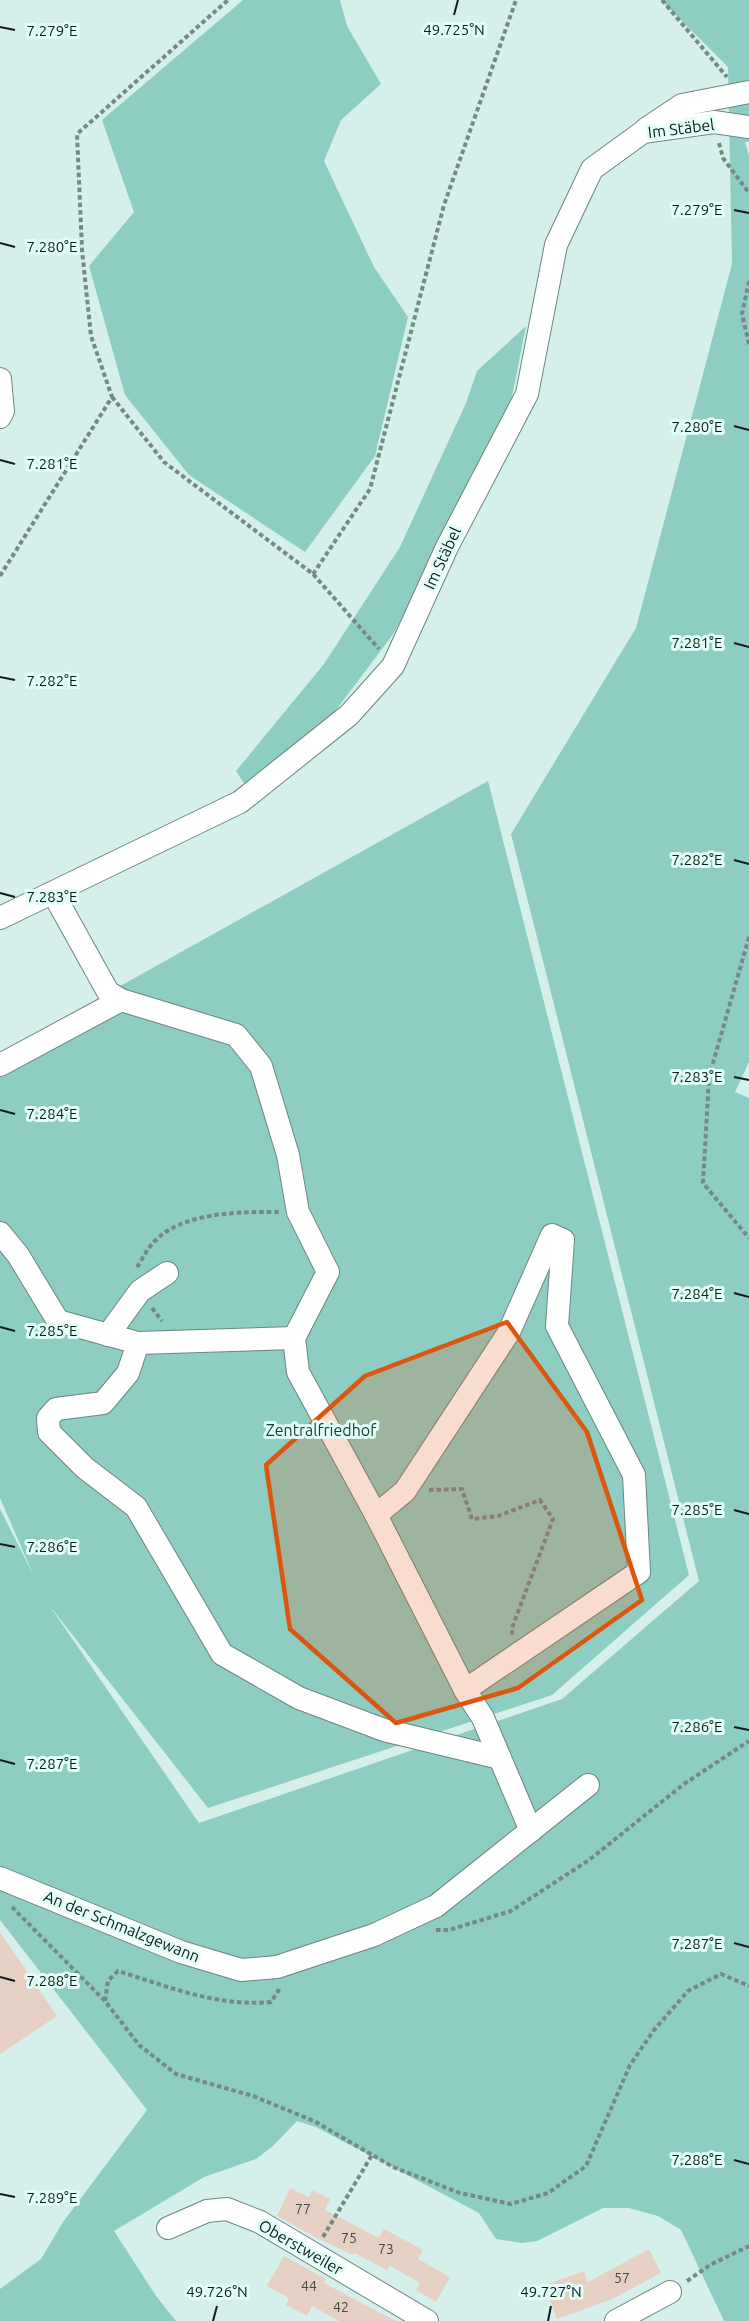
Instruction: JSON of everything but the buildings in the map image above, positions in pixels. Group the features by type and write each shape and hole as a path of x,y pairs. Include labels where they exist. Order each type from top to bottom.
{"street":[{"path":"643,132 682,105 744,93"},
{"name":"Im Stäbel","path":"0,918 240,802 349,715 393,666 447,547 527,394 556,245 592,169 643,132 714,122 749,127"},
{"path":"0,379 3,411 0,417"},
{"path":"53,893 108,992 121,1000 236,1035 261,1066 288,1155 298,1212 328,1272 294,1338 297,1372 376,1515 465,1690 483,1718 531,1831"},
{"path":"0,1065 121,1000"},
{"path":"0,1233 18,1256 58,1322 138,1343 294,1338"},
{"path":"376,1515 405,1491 508,1332 552,1235 563,1240 557,1326 634,1475 639,1572 465,1690"},
{"path":"108,1335 140,1291 167,1273"},
{"path":"138,1343 128,1373 103,1403 56,1409 48,1418 49,1432 85,1468 135,1507 222,1654 299,1698 384,1730 500,1758"},
{"name":"An der Schmalzgewann","path":"0,1878 181,1952 241,1970 277,1967 374,1935 436,1906 588,1785"},
{"name":"Oberstweiler","path":"168,2228 207,2211 227,2209 260,2222 427,2321"},
{"path":"615,2321 670,2292"}],"path":[{"path":"228,0 77,134 82,250 91,336 112,397 164,462 313,574 393,666"},
{"path":"313,574 370,489 444,205 516,0"},
{"path":"662,0 744,93"},
{"path":"714,122 723,158 749,193"},
{"path":"749,281 742,314 749,344"},
{"path":"0,576 112,397"},
{"path":"749,936 709,1077 703,1183 749,1238"},
{"path":"177,1343 136,1284 134,1272 152,1244 171,1229 220,1213 298,1212"},
{"path":"405,1491 462,1489 472,1519 498,1516 540,1500 553,1519 512,1628 515,1657"},
{"path":"426,1929 449,1930 511,1911 589,1860 684,1784 749,1741"},
{"path":"10,1906 20,1912 105,2001 139,2045 176,2074 253,2096 314,2121 393,2167 460,2193 511,2204 548,2193 586,2166 630,2066 654,2030 688,1991 721,1974 749,1986"},
{"path":"105,2001 108,1981 118,1971 205,1998 243,2005 271,2002 285,1981 277,1967"},
{"path":"313,2253 372,2155"},
{"path":"670,2292 710,2265 749,2246"}],"highlighted area":[{"path":"507,1322 587,1432 642,1600 518,1688 396,1723 290,1629 266,1465 365,1376"}],"green space":[{"path":"243,0 340,0 347,26 381,84 341,120 324,161 374,267 408,317 375,456 305,552 189,475 125,395 89,266 134,212 102,120"},
{"name":"Zentralfriedhof","path":"661,0 749,0 749,142 745,142 749,156 749,1062 735,1092 749,1098 749,2321 724,2321 681,2230 658,2216 629,2208 603,2208 537,2241 522,2243 496,2239 479,2213 316,2127 297,2121 273,2146 256,2159 204,2177 114,2231 156,2296 176,2321 0,2321 0,2289 41,2259 63,2222 147,2110 0,1920 0,1509 33,1574 0,1498 0,1053 488,781 689,1575 552,1695 208,1808 49,1605 199,1823 562,1699 699,1581 511,834 636,628 732,264 728,67"},
{"path":"526,326 508,417 394,633 333,714 245,785 236,771 324,664 400,547 466,403 477,371"}]}
